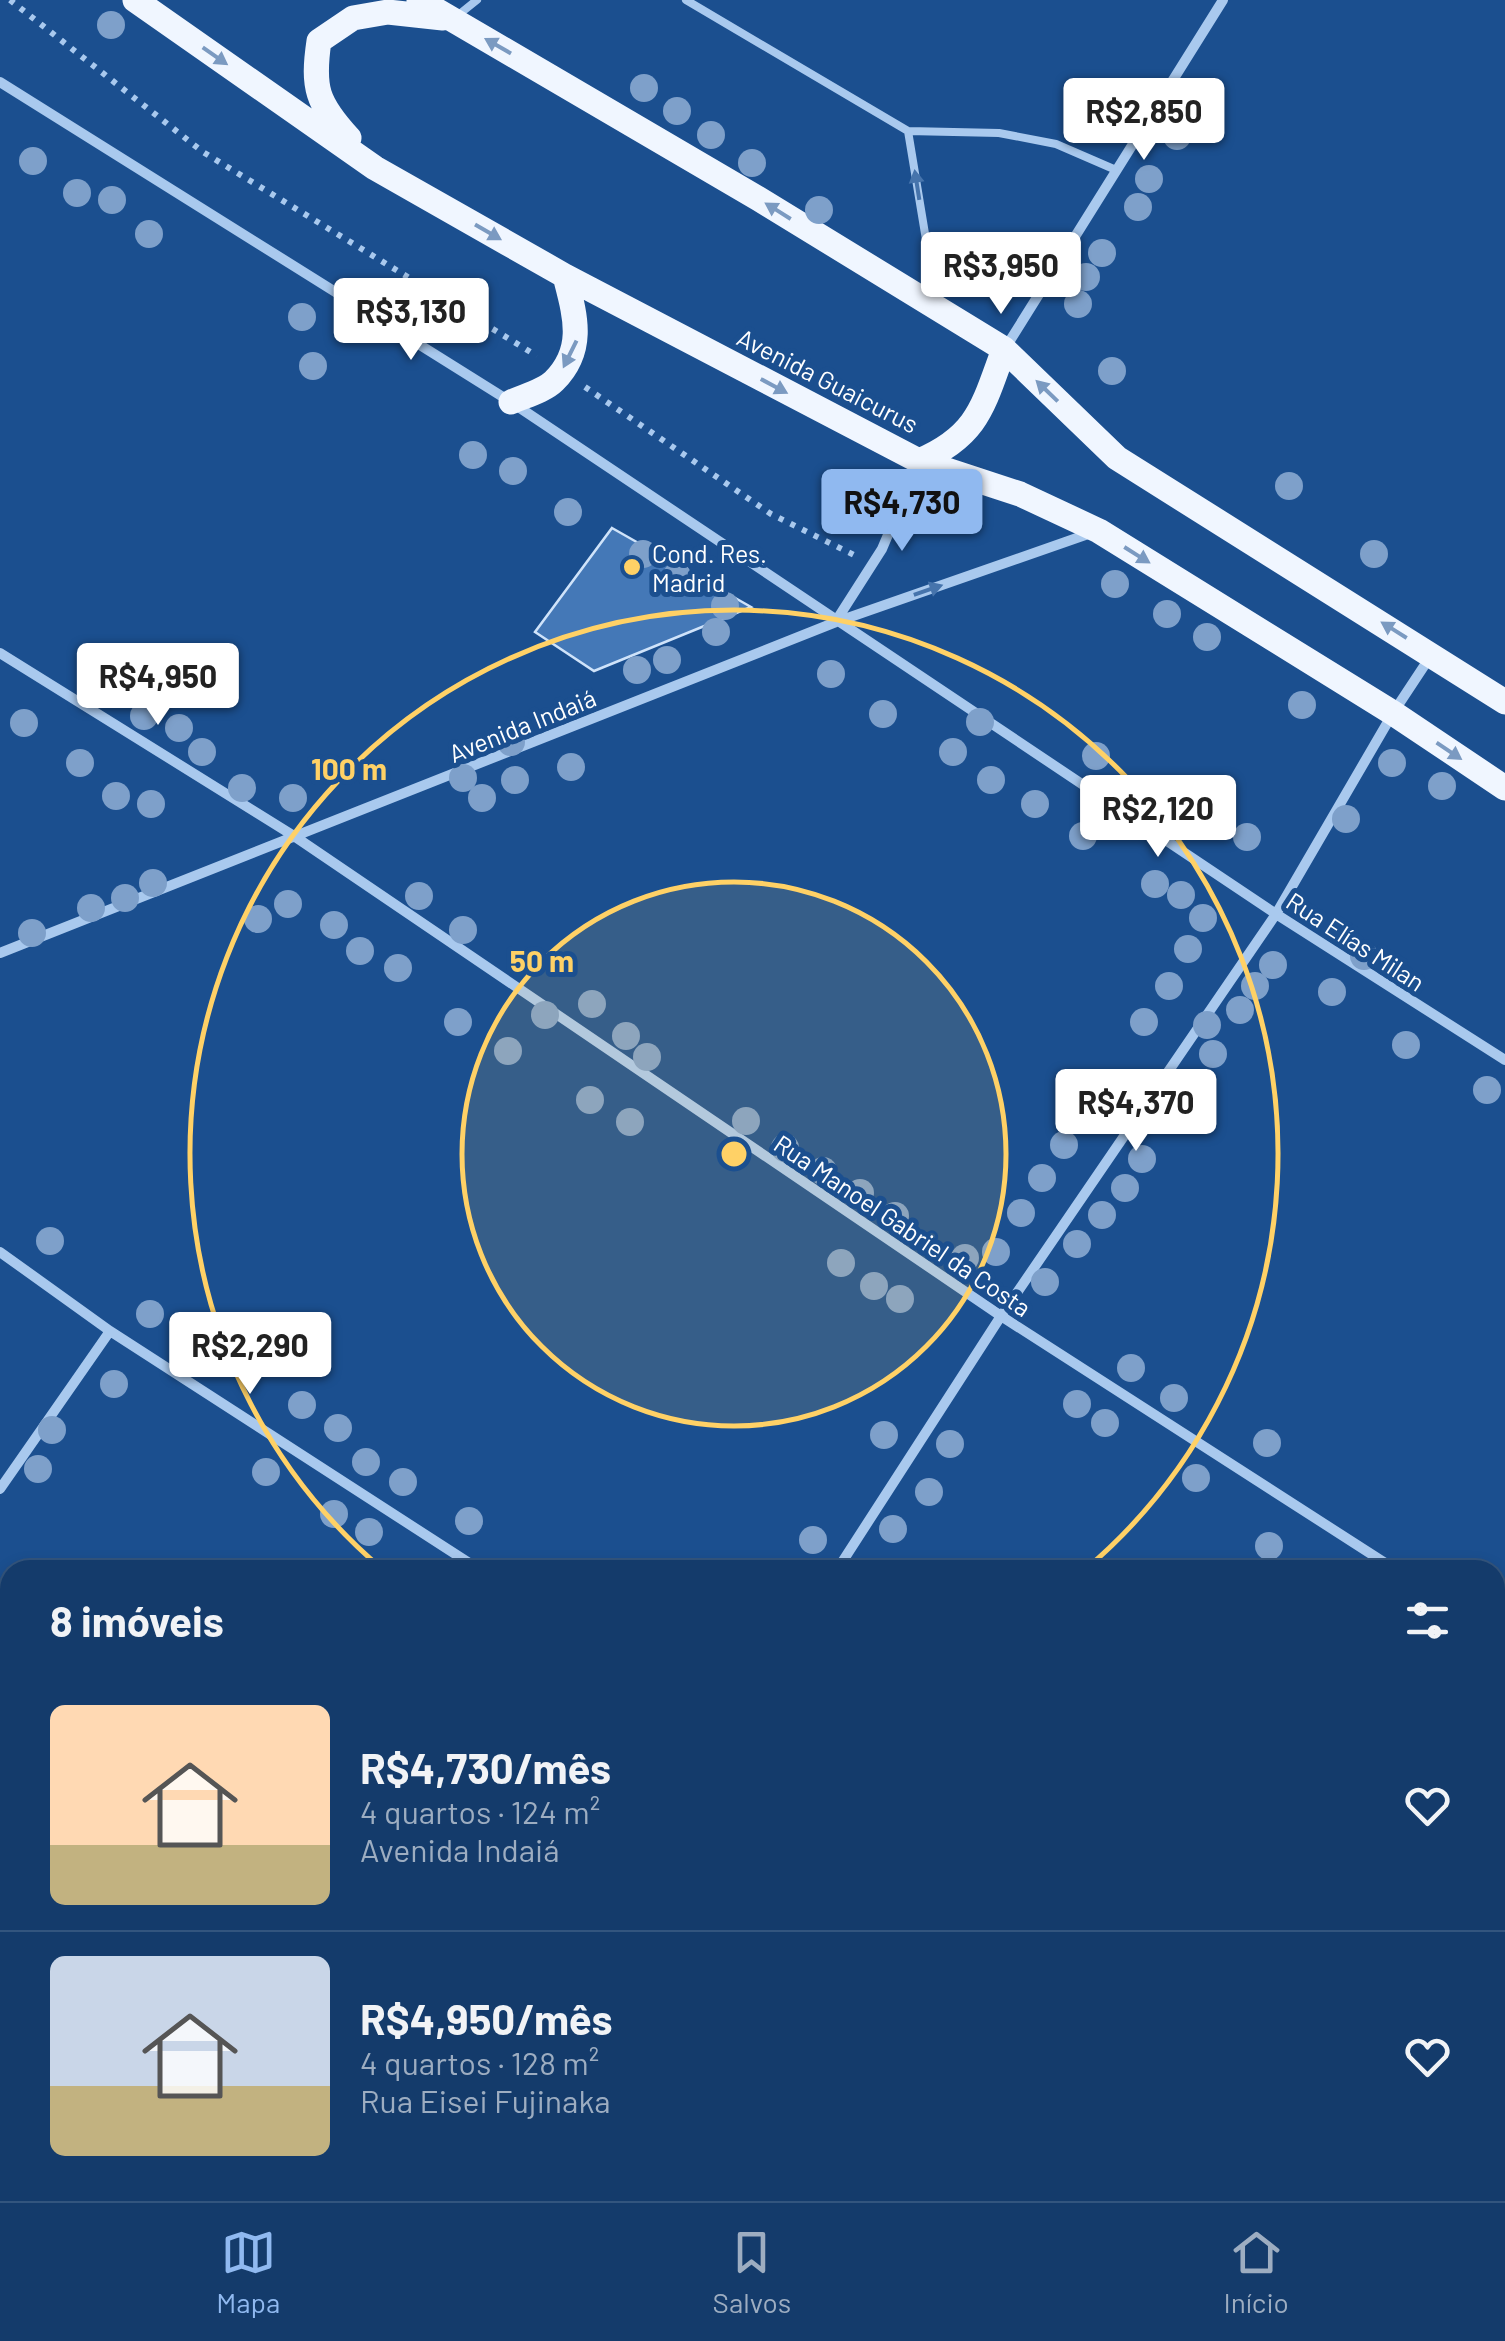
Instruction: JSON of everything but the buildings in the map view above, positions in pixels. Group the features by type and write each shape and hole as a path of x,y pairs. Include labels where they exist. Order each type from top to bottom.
{"main road":[{"name":"Avenida Guaicurus","path":"135,0 375,168 565,276 919,461 1020,494 1099,531 1393,713 1505,788"},
{"path":"419,0 760,199 1004,349 1117,458 1505,702"},
{"path":"375,168 326,112 314,74 319,41 353,18 388,12 453,19"},
{"path":"511,402 553,383 577,346 577,322 565,276"},
{"path":"919,461 942,451 970,429 1004,349"}],"street":[{"path":"1004,349 1223,0"},
{"name":"Rua Elías Milan","path":"0,82 511,402 1276,914 1505,1060"},
{"path":"836,622 873,564 919,461"},
{"name":"Avenida Indaiá","path":"0,952 836,622 1099,531"},
{"name":"Rua Manoel Gabriel da Costa","path":"0,653 294,836 1000,1316 1380,1560"},
{"path":"842,1560 1000,1316 1276,914 1393,713 1432,654"},
{"path":"0,1252 110,1332 464,1560"},
{"path":"0,1489 110,1332"}],"lane":[{"path":"453,19 478,0"},
{"path":"686,0 908,130 999,133 1056,144 1116,170"},
{"path":"908,130 938,309"}],"path":[{"path":"10,0 203,152 561,370 770,514 873,564"}],"place":[{"name":"Cond. Res. Madrid","path":"632,567"}]}
